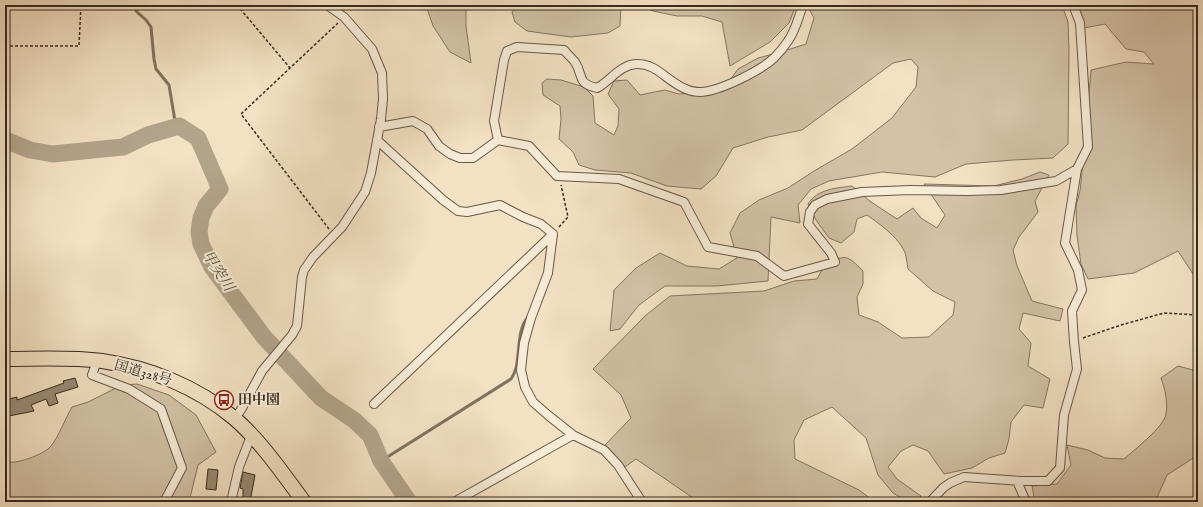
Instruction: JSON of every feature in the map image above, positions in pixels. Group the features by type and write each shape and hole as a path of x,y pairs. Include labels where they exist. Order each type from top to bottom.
{"highway":[{"name":"国道328号","path":"5,359 69,359 97,361 137,368 178,382 199,394 235,419 282,472 304,502"}],"street":[{"path":"235,419 262,371 272,357 292,336 297,326 304,270 313,257 342,227 365,192 371,173 383,99 382,73 372,49 344,16 327,5"},
{"path":"498,140 494,121 507,51 517,47 564,50 576,63 581,78 587,85 598,88 620,70 635,64 654,67 674,83 687,89 700,92 713,90 736,81 760,68 774,58 788,41 795,29 803,5"},
{"path":"930,502 943,488 964,477 1017,481 1048,481 1060,468 1064,415 1078,369 1074,342 1072,311 1082,290 1078,270 1065,243 1077,169 1088,147 1080,24 1073,5"},
{"path":"379,127 412,121 427,129 439,146 444,150 460,158 473,158 498,140 529,146 558,176 619,179 684,202 708,247 757,256 784,276 835,262 831,253 808,224 810,212 814,205 827,199 870,192 910,190 967,192 1001,190 1056,181 1077,169"},
{"path":"376,140 443,200 458,211 467,212 500,205 523,217 541,224 553,234"},
{"path":"374,404 553,234"},
{"path":"553,234 548,273 531,318 524,343 521,370 525,387 534,402 549,416 574,435 604,450 618,465 642,502"},
{"path":"97,361 92,375 129,389 161,409 182,468 164,502"},
{"path":"454,502 574,435"},
{"path":"232,502 239,467 250,436"},
{"path":"1017,481 1026,502"}],"path":[{"path":"5,46 79,46 81,5"},
{"path":"237,5 290,68"},
{"path":"334,236 241,114 344,16 353,5"},
{"path":"553,234 568,217 558,176"},
{"path":"1074,342 1121,325 1164,313 1198,315"}],"shaded area":[{"path":"426,5 466,5 466,26 471,63 450,52 433,26"},
{"path":"518,5 621,5 620,26 608,33 571,37 527,31 515,22 512,12"},
{"path":"640,5 796,5 789,23 770,42 730,66 722,22 702,16 677,16 653,11"},
{"path":"807,5 1062,5 1068,22 1068,144 1053,158 966,164 935,177 882,172 829,181 811,189 798,205 800,223 771,217 768,281 717,286 665,286 639,305 620,329 610,331 614,290 636,268 660,253 687,266 719,269 737,258 730,233 740,213 759,200 788,188 852,149 892,118 916,87 918,67 911,59 893,63 802,130 768,137 733,148 716,176 701,189 667,186 631,173 595,170 579,165 573,152 559,139 561,119 560,106 543,95 542,83 547,79 561,80 584,87 593,96 595,123 614,135 618,126 619,109 608,94 614,81 627,80 640,95 665,90 679,94 695,93 725,87 738,69 758,58 806,44 814,18"},
{"path":"1079,5 1198,5 1198,273 1193,274 1178,251 1134,273 1088,279 1081,264 1077,236 1076,206 1080,191 1091,70 1126,62 1154,64 1144,52 1126,49 1105,24 1084,28"},
{"path":"1040,172 1049,175 1035,201 1038,212 1019,237 1013,250 1017,266 1032,301 1063,309 1060,321 1023,313 1019,329 1031,343 1028,366 1050,379 1043,408 1024,405 1011,422 1009,439 1005,453 989,458 972,468 944,474 928,451 913,445 901,451 888,467 897,479 921,496 915,502 909,502 893,493 878,475 866,438 832,407 804,420 794,440 795,459 859,490 875,502 699,502 636,459 625,467 605,445 631,418 621,395 593,369 645,316 670,296 764,291 794,281 817,279 825,264 838,259 846,258 853,261 863,271 863,284 857,297 859,315 878,322 902,338 929,337 953,315 955,302 933,291 908,269 906,256 900,244 890,233 867,215 857,219 854,232 841,243 829,238 816,220 808,204 817,195 828,190 852,186 871,202 897,219 913,208 921,218 937,228 945,215 924,184 994,186 1022,179"},
{"path":"1198,359 1198,455 1167,475 1155,502 1035,502 1032,486 1057,484 1071,465 1067,445 1088,450 1105,458 1124,459 1155,431 1164,419 1167,405 1161,378 1178,366 1193,370"},
{"path":"137,384 169,395 196,415 216,452 198,465 189,502 5,502 5,461 22,461 36,456 48,449 57,437 72,407 88,402 122,385"}],"building":[{"path":"75,378 78,387 55,394 58,403 49,406 46,399 31,405 34,411 9,416 8,408 5,409 5,400 17,397 17,400 64,383 63,381"},
{"path":"208,469 218,470 216,490 206,489"},
{"path":"243,472 255,475 250,502 243,502 243,489 240,488"}],"waterway":[{"path":"133,5 137,12 151,27 156,69 169,85 176,127"},
{"name":"甲突川","path":"5,140 30,150 53,154 123,147 148,135 179,126 198,138 220,189 206,206 201,218 199,232 201,244 212,267 264,337 321,398 354,420 370,435 381,461 409,502"},
{"path":"381,461 511,379 516,368 520,334 524,322 528,317"}],"place":[{"name":"田中園","path":"224,400"}]}
